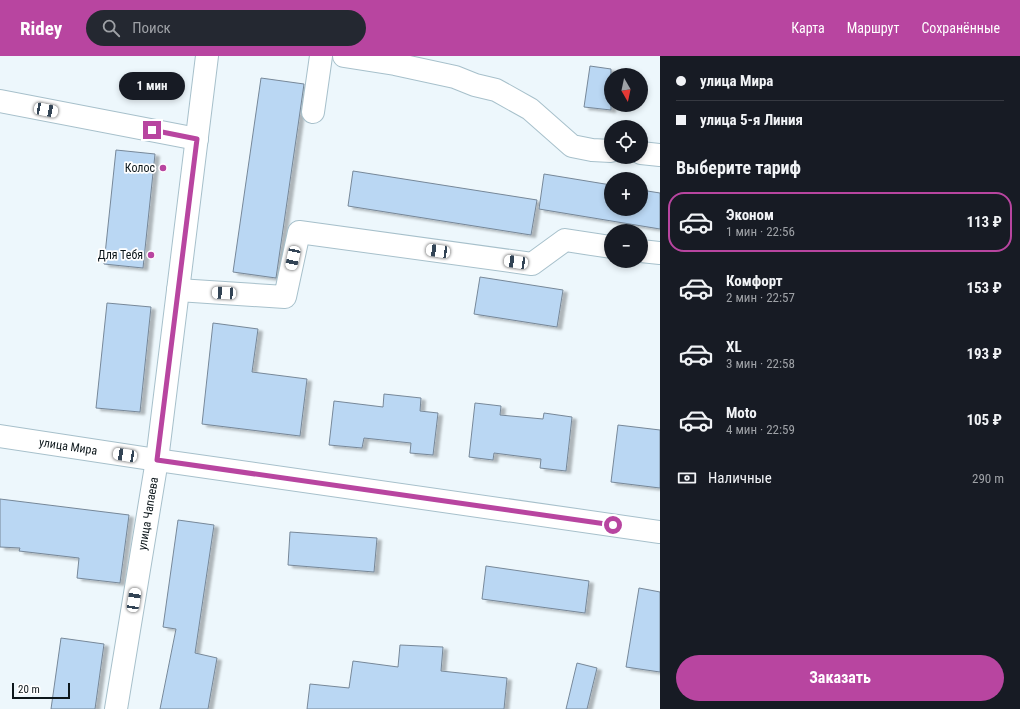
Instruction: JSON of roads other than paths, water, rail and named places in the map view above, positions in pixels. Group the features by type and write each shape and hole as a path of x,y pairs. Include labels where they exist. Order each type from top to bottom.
{"street":[{"name":"улица Чапаева","path":"116,709 157,460 207,56"},
{"path":"313,112 321,56"},
{"path":"344,56 395,64 455,77 475,85 496,90 530,109 572,146 604,151"},
{"path":"0,101 197,139"},
{"path":"648,153 660,155"},
{"path":"178,290 285,297 299,232 532,264 565,240 604,246"},
{"path":"648,252 660,253"},
{"name":"улица Мира","path":"0,436 660,532"}],"place":[{"name":"Колос","path":"163,168"},
{"name":"Для Тебя","path":"151,255"}]}
